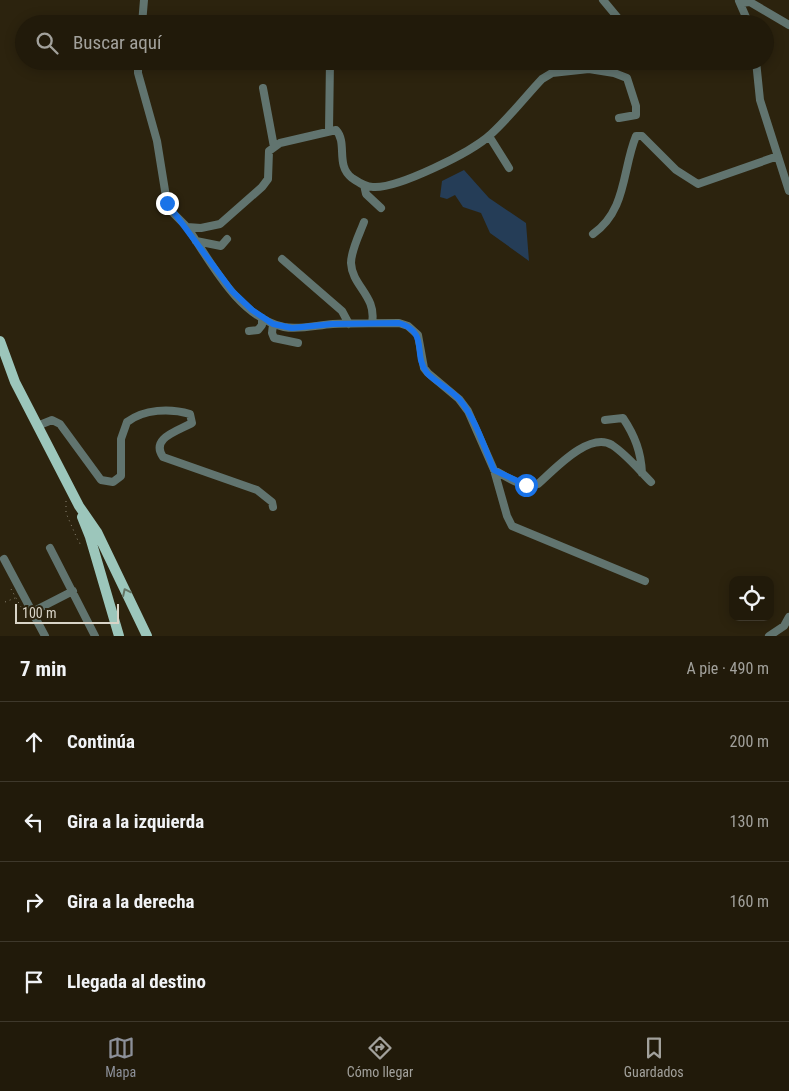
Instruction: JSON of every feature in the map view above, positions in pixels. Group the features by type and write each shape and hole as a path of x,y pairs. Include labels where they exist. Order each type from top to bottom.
{"main road":[{"path":"0,341 15,382 37,426 79,506 97,532 148,636"},
{"path":"79,506 119,636"}],"street":[{"path":"143,15 144,0"},
{"path":"603,0 616,15"},
{"path":"745,15 739,2 750,2 772,15"},
{"path":"774,16 789,25"},
{"path":"138,70 157,141 167,203 173,213 187,227 232,291 262,318 273,324 292,328 399,323 408,326 418,336 424,368 428,374 459,399 468,411 494,470 512,526 645,581"},
{"path":"329,130 330,70"},
{"path":"187,227 201,228 220,224 262,187 268,179 269,151 280,142 336,130 340,134 344,169 350,177 372,187 392,185 454,158 489,136 542,79 552,72 577,70"},
{"path":"595,70 614,73 627,78 636,106 636,115 619,118"},
{"path":"757,70 760,100 789,191"},
{"path":"263,88 274,147"},
{"path":"489,136 509,168"},
{"path":"593,234 600,229 617,207 625,184 630,150 636,136 642,136 676,170 698,184 778,156"},
{"path":"364,185 366,194 381,208"},
{"path":"364,222 351,260 352,269 374,311 372,324"},
{"path":"196,241 221,246 227,239"},
{"path":"282,258 342,311 349,324"},
{"path":"249,332 258,330 262,324 262,318"},
{"path":"273,324 272,333 274,338 298,343"},
{"path":"37,426 52,420 60,424 101,480 113,482 121,476 121,439 126,422 140,414 155,412 172,411 190,414 192,423 164,438 159,443 158,450 163,457 257,490 272,502 273,507"},
{"path":"605,420 623,418 634,434 641,457 642,473"},
{"path":"494,470 519,483 533,486 538,484 571,455 595,442 606,442 614,446 651,482"},
{"path":"50,548 96,636"},
{"path":"4,559 45,636"},
{"path":"32,612 73,591"},
{"path":"769,636 784,626 789,617"}],"path":[{"path":"5,602 15,598"}],"water":[{"path":"464,170 489,198 526,223 529,261 490,233 481,213 463,207 455,195 447,199 440,197 442,181"}],"route":[{"path":"167,203 173,213 187,227 232,291 252,310 273,324 292,328 332,324 399,323 408,326 418,336 424,368 428,374 445,386 459,399 468,411 494,470 526,485"}]}
